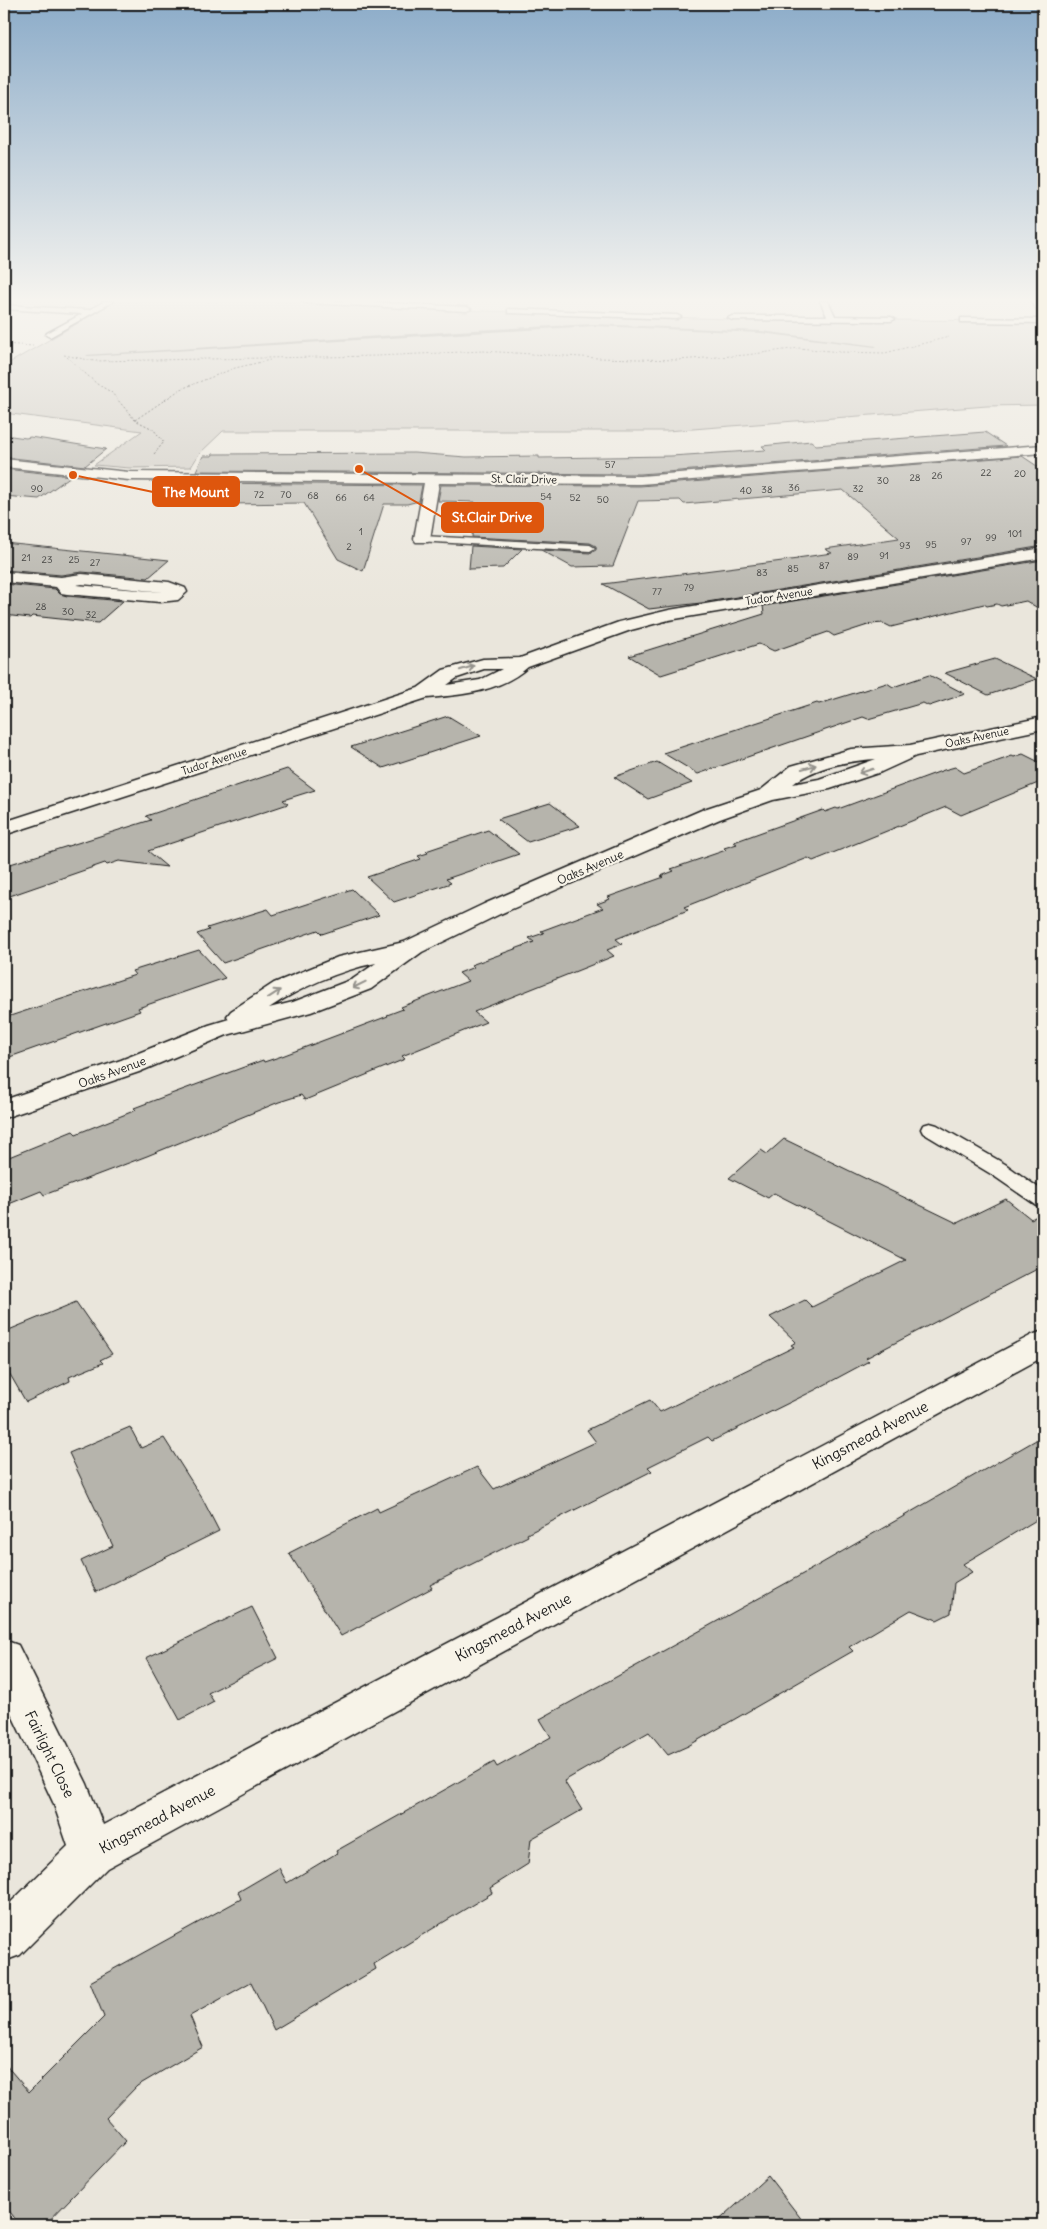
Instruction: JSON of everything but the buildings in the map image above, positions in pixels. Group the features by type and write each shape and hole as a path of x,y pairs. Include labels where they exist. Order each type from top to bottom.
{"street":[{"name":"St. Clair Drive","path":"4,463 129,476 676,479 1043,449"},
{"path":"422,539 432,478"},
{"name":"Tudor Avenue","path":"4,829 425,692 475,688 505,678 522,663 625,626 669,615 1043,553"},
{"path":"4,577 60,582 82,579 169,587 179,592 172,596 150,597 67,589 60,582"},
{"name":"Oaks Avenue","path":"4,1109 130,1066 218,1030 302,1007 362,984 413,947 492,909 703,818 769,794 823,785 874,768 910,751 1043,723"},
{"name":"Kingsmead Avenue","path":"4,1939 92,1853 1043,1342"},
{"name":"Fairlight Close","path":"4,1657 72,1798 92,1853"}],"lane":[{"path":"422,539 590,548"},
{"path":"930,1129 1043,1200"}],"path":[{"path":"122,405 135,420 152,429 164,442 129,476"},
{"path":"135,420 157,405"}],"shaded area":[{"path":"4,405 1042,405 987,406 667,431 223,431 199,454 191,467 129,468 94,465 142,431 4,413"}],"place":[{"name":"St.Clair Drive","path":"359,469"},
{"name":"The Mount","path":"73,475"}]}
